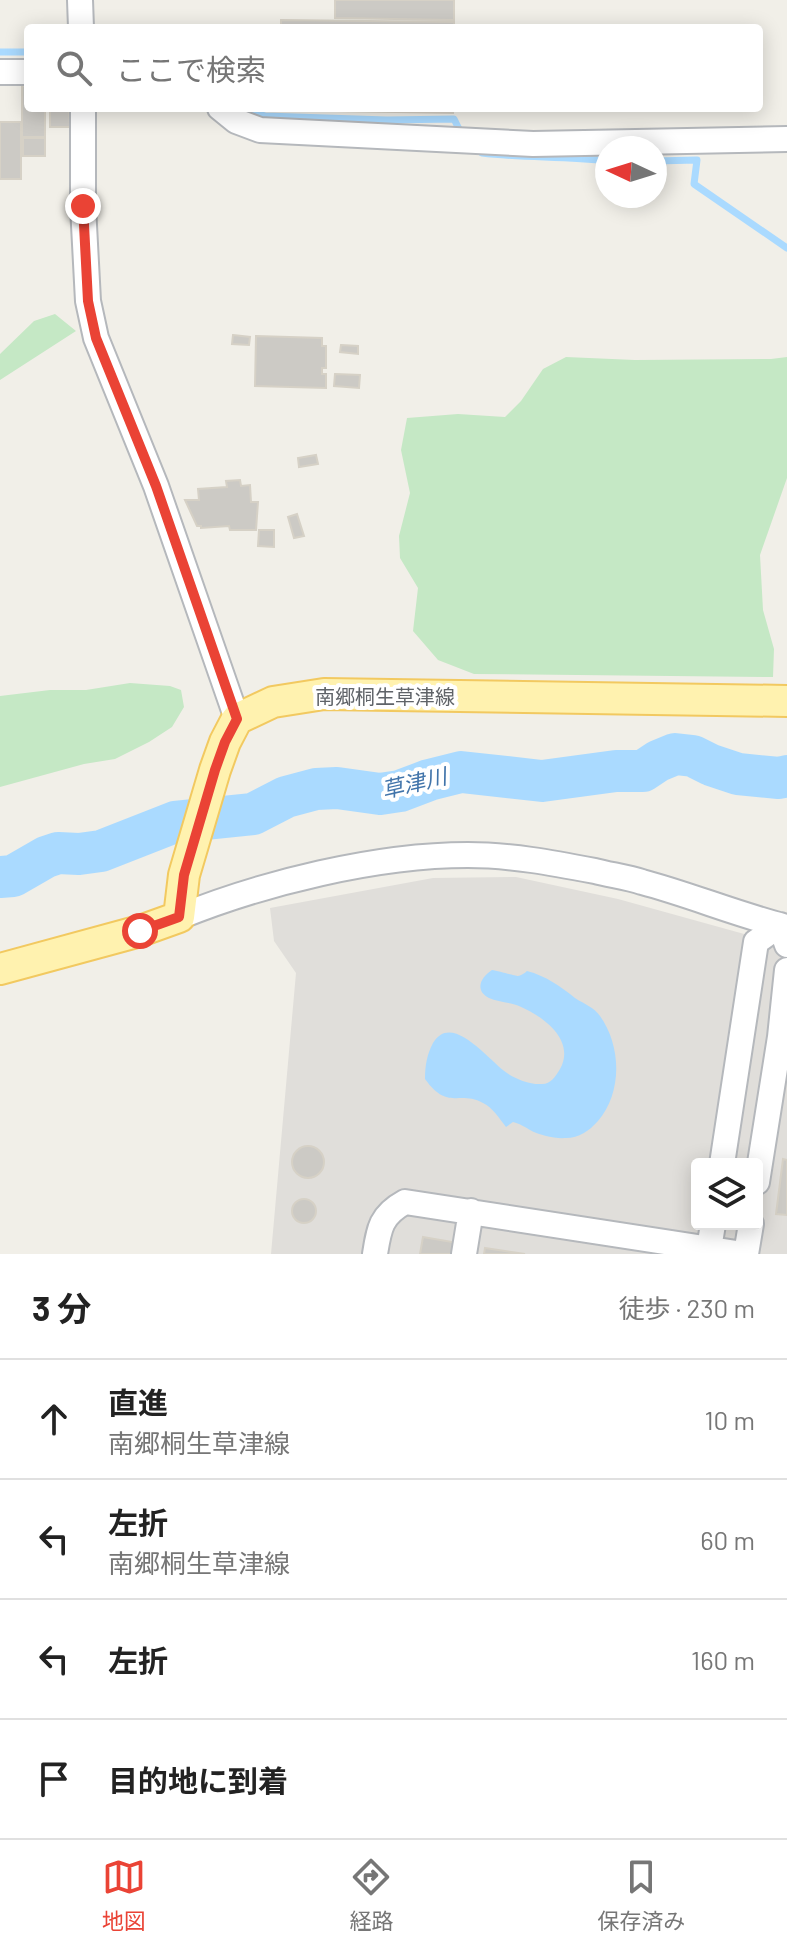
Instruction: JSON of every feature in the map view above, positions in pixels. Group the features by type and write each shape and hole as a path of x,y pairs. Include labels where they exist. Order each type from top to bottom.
{"main road":[{"name":"南郷桐生草津線","path":"237,719 273,702 324,694 787,701"},
{"path":"0,969 144,930 179,917 184,875 215,770 237,719"}],"street":[{"path":"80,0 81,24"},
{"path":"0,72 24,72"},
{"path":"83,112 83,206 88,301 96,338 156,486 237,719"},
{"path":"225,112 236,121 260,130 419,139 533,144 787,139"},
{"path":"179,917 214,903 322,873 422,857 469,855 556,863 642,882 785,933"},
{"path":"762,1152 724,1155 756,942 785,933"},
{"path":"761,1158 783,1037 787,970"},
{"path":"742,1031 783,1037"},
{"path":"375,1254 383,1221 392,1209 405,1202 745,1254 750,1230"},
{"path":"464,1254 471,1211"},
{"path":"709,1249 712,1230"}],"shaded area":[{"path":"516,877 618,899 787,946 787,1254 271,1254 296,973 274,941 270,908 433,878"}],"green space":[{"path":"55,314 76,331 0,380 0,354 34,321"},
{"path":"566,357 635,360 787,357 787,478 760,555 763,610 774,649 773,677 474,674 438,660 413,631 418,588 400,558 399,536 410,493 401,450 407,418 458,414 505,417 521,401 543,369"},
{"path":"130,683 170,686 181,690 184,707 172,727 115,759 84,764 0,787 0,696 50,690 86,690"}],"water":[{"path":"492,970 518,976 527,971 547,979 595,1010 607,1028 615,1055 615,1084 606,1110 584,1133 571,1138 557,1138 538,1134 513,1122 506,1127 487,1105 467,1098 447,1097 433,1089 425,1079 433,1043 450,1032 460,1035 507,1073 523,1081 548,1083 560,1069 564,1048 547,1023 528,1010 484,995 480,987 482,980"}],"building":[{"path":"335,0 454,0 454,20 335,18"},
{"path":"281,20 454,22 454,24 281,24"},
{"path":"24,86 24,112 45,112 45,137 22,137"},
{"path":"50,112 69,112 70,127 50,127"},
{"path":"0,122 21,122 21,179 0,179"},
{"path":"23,138 45,138 45,156 23,156"},
{"path":"233,335 250,337 249,345 232,344"},
{"path":"256,336 322,338 322,346 326,346 326,368 322,368 322,374 326,374 326,388 255,386"},
{"path":"341,345 358,346 358,354 340,352"},
{"path":"335,374 360,375 359,388 334,386"},
{"path":"316,455 318,464 299,467 298,458"},
{"path":"240,480 241,486 250,485 251,502 258,502 256,530 197,526 185,500 199,500 198,489 227,487 226,481"},
{"path":"297,514 304,536 294,538 288,517"},
{"path":"259,530 274,530 274,547 258,546"},
{"path":"308,1146 319,1151 324,1162 319,1173 308,1178 297,1173 292,1162 297,1151"},
{"path":"783,1159 787,1160 787,1215 776,1214"},
{"path":"299,1199 309,1199 316,1206 316,1216 309,1223 299,1223 292,1216 292,1206"},
{"path":"423,1237 458,1243 456,1254 420,1254"},
{"path":"485,1248 525,1254 484,1254"}],"waterway":[{"path":"0,52 24,52"},
{"path":"254,112 265,116 454,119 463,137"},
{"path":"482,153 595,160"},
{"path":"667,161 697,160 694,184 787,248"},
{"name":"草津川","path":"0,877 13,876 58,853 101,851 175,822 253,814 286,797 316,789 337,788 380,794 461,772 542,781 616,771 643,771 675,754 693,756 738,774 787,776"}],"route":[{"path":"83,206 88,301 96,338 156,486 237,719 215,770 184,875 179,917 140,931"}]}
